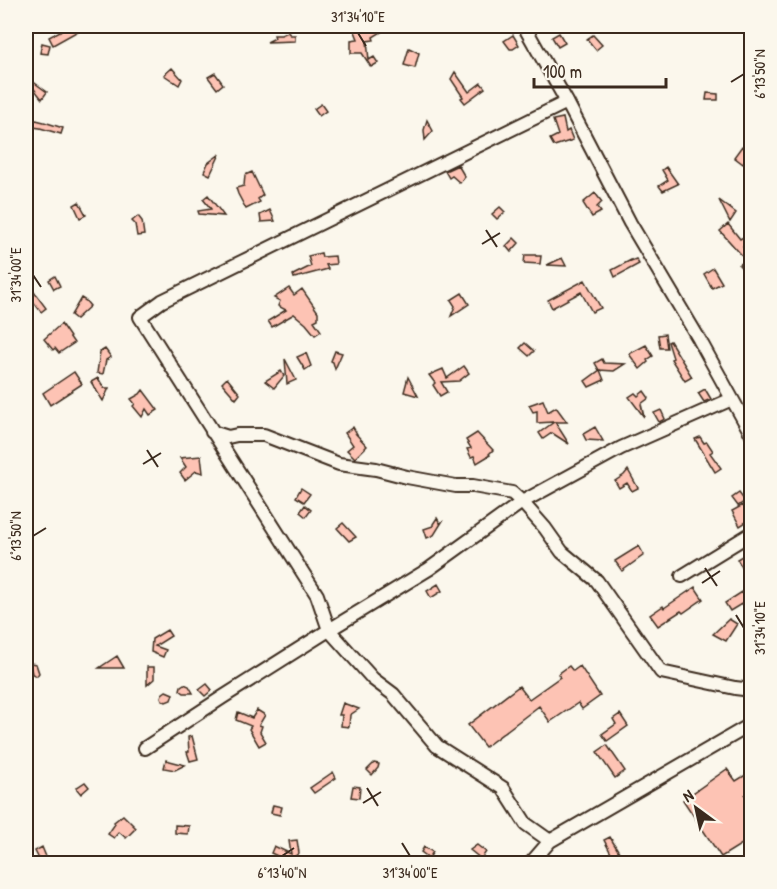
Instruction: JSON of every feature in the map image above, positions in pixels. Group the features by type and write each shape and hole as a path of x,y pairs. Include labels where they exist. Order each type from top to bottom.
{"street":[{"path":"524,26 567,102 630,223 699,339 752,435"},
{"path":"550,841 526,824 503,788 437,746 393,693 373,679 329,630 317,595 140,317 162,301 567,102"},
{"path":"145,748 429,569 522,502 621,448 732,399"},
{"path":"212,432 228,438 237,435 264,435 339,464 376,469 456,486 473,486 512,493 522,502 562,552 597,581 661,672 752,690"},
{"path":"682,576 752,533"},
{"path":"531,863 550,841 752,724"}],"building":[{"path":"69,26 87,26 53,45 49,37"},
{"path":"361,26 391,26 373,37 374,40 367,41 369,60 374,57 378,63 371,67 362,53 351,53 351,40 358,39 354,29"},
{"path":"288,32 290,35 295,35 295,41 267,42 275,38 274,35"},
{"path":"559,33 565,43 558,47 552,37"},
{"path":"513,35 519,45 510,49 504,41"},
{"path":"593,35 602,45 596,50 587,39"},
{"path":"42,43 50,45 48,54 40,53"},
{"path":"409,48 419,53 415,68 404,65"},
{"path":"172,68 182,79 179,85 164,75"},
{"path":"455,72 469,92 481,83 485,88 465,103 451,79"},
{"path":"215,73 223,84 217,89 208,77"},
{"path":"28,78 47,92 42,99 27,80"},
{"path":"707,93 718,94 718,100 706,100"},
{"path":"321,104 326,111 319,116 314,109"},
{"path":"563,118 566,132 569,130 573,140 554,146 550,139 558,135 553,120"},
{"path":"36,120 63,128 61,134 26,126"},
{"path":"427,120 433,131 425,140 424,130"},
{"path":"742,146 751,153 743,164 734,157"},
{"path":"220,154 210,175 204,172 208,163"},
{"path":"458,165 465,177 460,183 452,176 449,178 445,171"},
{"path":"666,167 678,184 663,191 659,186 668,180 662,170"},
{"path":"252,172 263,195 258,199 260,202 246,209 236,188 244,186 245,175"},
{"path":"595,193 602,202 597,207 601,212 592,217 583,203"},
{"path":"208,195 224,216 199,214 198,211 211,209 203,199"},
{"path":"719,200 736,213 730,222"},
{"path":"79,202 86,215 80,218 74,205"},
{"path":"500,207 505,212 497,219 492,214"},
{"path":"270,210 275,221 261,222 260,215"},
{"path":"138,216 142,221 144,235 137,236 135,224 132,221"},
{"path":"728,224 740,239 752,232 752,239 743,247 752,255 752,265 744,271 739,265 746,260 720,231"},
{"path":"514,238 519,243 511,252 506,246"},
{"path":"321,253 322,257 335,256 336,264 326,265 328,269 294,278 293,275 311,266 308,256"},
{"path":"525,255 541,256 540,264 524,263"},
{"path":"562,258 566,266 547,265"},
{"path":"26,259 33,271 26,276"},
{"path":"636,259 639,264 615,277 612,270"},
{"path":"713,268 722,283 712,288 704,274"},
{"path":"55,276 60,286 54,289 49,280"},
{"path":"585,280 601,308 592,312 581,292 552,308 548,300"},
{"path":"289,288 294,295 302,289 318,312 318,319 314,321 321,331 315,335 294,314 272,327 268,321 286,310 278,306 280,301 274,298"},
{"path":"34,292 46,308 41,312 29,296"},
{"path":"462,293 469,304 451,316 455,306 451,300"},
{"path":"81,298 90,306 76,319 71,315"},
{"path":"61,324 74,343 59,353 55,348 53,350 44,339"},
{"path":"665,334 667,348 660,348 658,335"},
{"path":"670,341 692,377 685,381 671,359 673,358 668,342"},
{"path":"525,343 534,351 529,356 520,348"},
{"path":"646,345 653,356 640,369 629,354"},
{"path":"105,349 111,357 106,360 103,374 97,373 100,352"},
{"path":"335,351 342,353 335,369 331,361"},
{"path":"306,353 311,366 305,370 297,357"},
{"path":"285,359 296,380 287,384"},
{"path":"602,359 604,363 625,364 614,371 599,370 595,363"},
{"path":"464,366 469,373 459,381 441,382 447,392 440,396 429,375 443,369 447,378"},
{"path":"600,370 604,380 589,387 585,381"},
{"path":"281,371 284,376 274,388 265,381"},
{"path":"74,372 82,384 50,405 43,393"},
{"path":"408,377 418,396 404,392"},
{"path":"98,378 104,388 109,388 103,401 91,382"},
{"path":"227,378 240,394 236,399 222,383"},
{"path":"705,389 711,399 704,402 698,393"},
{"path":"143,390 158,410 150,415 146,409 142,417 133,406 135,404 131,399"},
{"path":"644,391 649,398 641,404 644,417 629,397 635,393 638,396"},
{"path":"543,400 548,412 556,407 567,422 555,422 569,444 552,433 543,439 539,433 554,422 537,423 537,411 533,412 529,405"},
{"path":"661,410 665,419 659,422 654,413"},
{"path":"353,427 367,446 355,458 347,450 353,445 345,433"},
{"path":"595,427 603,441 586,440 583,434"},
{"path":"477,433 493,450 490,455 477,463 467,449 471,448 466,440"},
{"path":"700,437 704,443 707,442 713,451 710,453 721,468 715,472 695,439"},
{"path":"201,456 203,473 196,471 185,480 180,473 186,467 180,458"},
{"path":"628,470 638,488 632,491 627,483 619,488 615,481"},
{"path":"301,488 310,494 304,502 296,497"},
{"path":"739,493 745,501 738,506 732,498"},
{"path":"305,505 311,510 306,517 300,512"},
{"path":"743,505 751,519 740,526 732,511"},
{"path":"437,518 440,523 442,522 434,535 427,538 424,529 433,526"},
{"path":"343,523 356,537 349,541 337,528"},
{"path":"639,546 644,555 622,571 615,561"},
{"path":"752,550 752,570 746,574 737,559"},
{"path":"438,584 442,591 431,598 427,591"},
{"path":"695,587 703,599 658,626 650,615"},
{"path":"742,592 748,600 730,611 725,603"},
{"path":"729,619 737,624 726,641 713,634"},
{"path":"167,630 171,636 155,646 166,650 163,657 151,652 152,639"},
{"path":"117,656 124,668 99,668"},
{"path":"30,663 36,664 39,673 37,676 32,674"},
{"path":"569,666 573,671 580,666 600,696 582,709 578,703 550,722 539,706 485,747 468,725 519,686 529,699 560,677 558,674"},
{"path":"147,667 154,667 154,679 147,685"},
{"path":"184,684 189,686 193,693 184,693 180,690"},
{"path":"207,684 212,690 205,696 199,690"},
{"path":"166,691 173,694 171,700 166,702 161,697"},
{"path":"343,703 359,709 350,715 349,727 341,726 342,715 339,715"},
{"path":"257,710 265,715 259,725 262,726 260,732 266,742 259,746 249,729 251,726 236,720 238,712 252,718"},
{"path":"620,714 628,726 607,741 602,734 616,724 613,719"},
{"path":"192,736 198,759 190,761 187,752 189,752 188,737"},
{"path":"607,745 625,771 615,778 597,752"},
{"path":"166,760 185,765 175,770 164,768"},
{"path":"374,763 379,764 372,775 367,770"},
{"path":"727,769 736,781 752,771 752,791 745,795 752,804 752,852 745,842 721,857 683,800"},
{"path":"333,772 336,778 314,793 310,788"},
{"path":"85,782 89,787 81,794 76,788"},
{"path":"353,786 360,787 359,798 351,797"},
{"path":"273,805 282,807 280,815 271,813"},
{"path":"123,815 136,828 126,838 119,832 114,838 108,834 114,822"},
{"path":"175,825 189,826 188,834 175,833"},
{"path":"610,837 622,857 615,861 604,840"},
{"path":"297,840 299,853 287,862 271,853 274,846 291,854 289,841"},
{"path":"477,845 486,852 481,859 470,850"},
{"path":"42,847 49,864 42,864 35,851"},
{"path":"424,847 433,852 429,858 421,852"}]}
